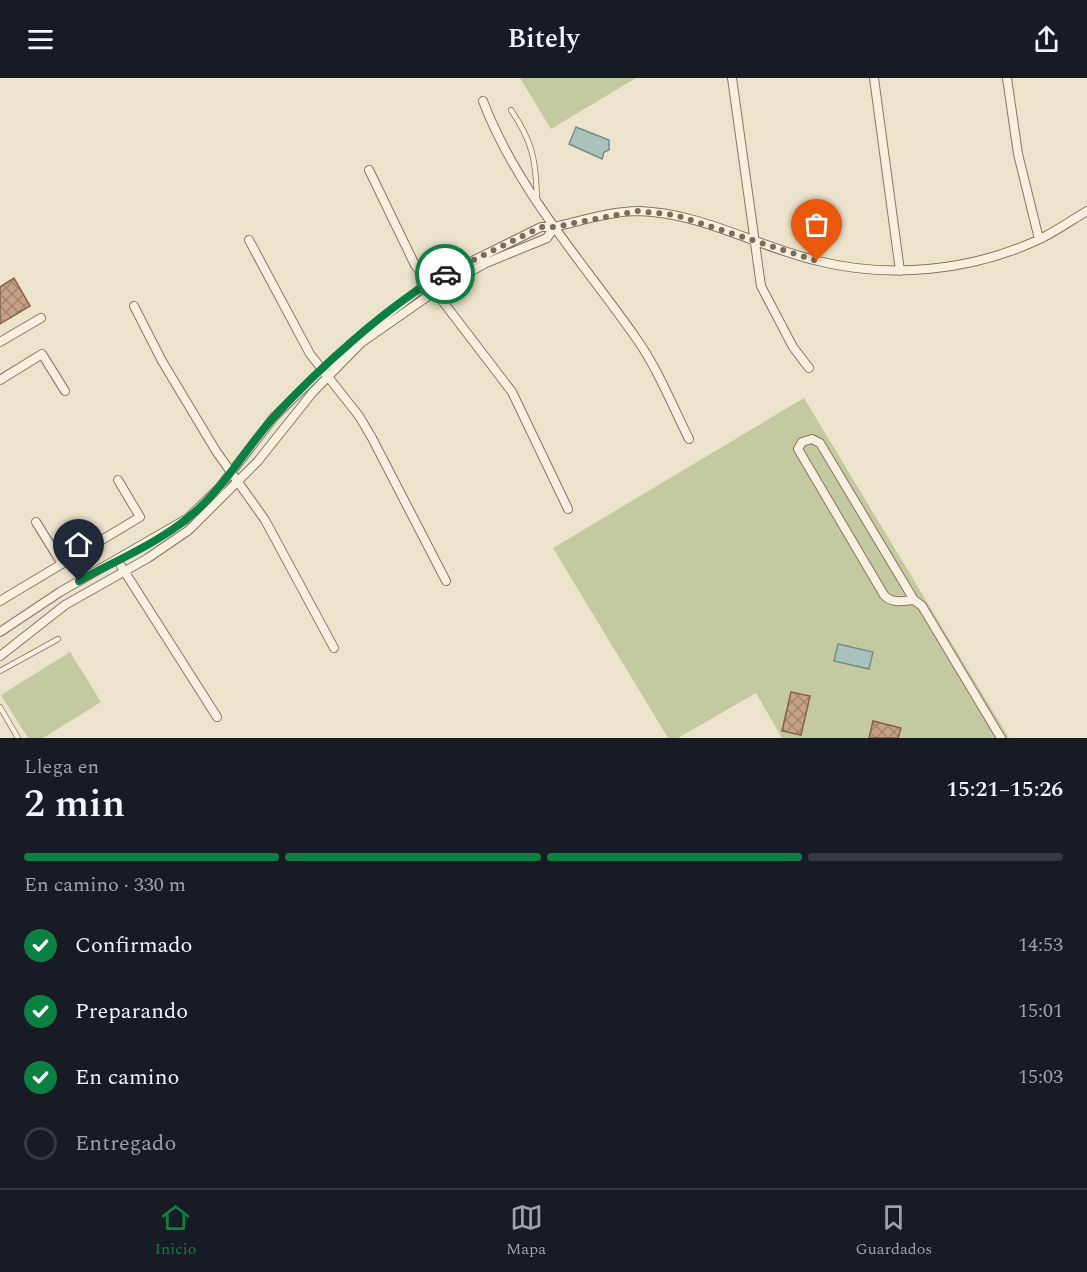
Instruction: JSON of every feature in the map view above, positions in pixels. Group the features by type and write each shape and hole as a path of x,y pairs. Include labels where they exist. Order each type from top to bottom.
{"street":[{"path":"732,78 761,285 793,347 809,368"},
{"path":"874,78 900,271"},
{"path":"1007,78 1018,154 1040,239"},
{"path":"483,101 502,146 537,202 638,340 689,439"},
{"path":"369,171 415,265 512,392 568,509"},
{"path":"0,656 65,605 123,570 148,558 189,530 237,482 325,373 370,328 428,283 541,227 554,227 637,211 675,215 817,261 873,271 900,271 922,270 976,260 1040,239 1087,211"},
{"path":"0,632 60,592 188,518 231,472 274,417 361,343 434,292 486,263 547,238 554,227"},
{"path":"249,240 310,354 359,416 372,438 446,581"},
{"path":"134,306 162,361 237,482 264,520 334,648"},
{"path":"0,342 40,318"},
{"path":"0,380 42,354 65,391"},
{"path":"914,600 900,602 888,600 884,596 798,449 802,442 812,439 820,443 914,600 922,606 1001,738"},
{"path":"0,601 140,518 118,480"},
{"path":"36,522 62,564"},
{"path":"117,560 217,717"}],"lane":[{"path":"511,110 526,132 532,148 537,169 537,202"},
{"path":"0,671 58,639"},
{"path":"0,707 18,738"}],"green space":[{"path":"520,78 636,78 551,129"},
{"path":"804,398 1009,738 782,738 756,693 678,738 668,738 553,548"},
{"path":"70,652 101,702 43,738 28,738 1,695"}],"water":[{"path":"576,127 609,140 609,150 604,152 602,159 569,144"},
{"path":"838,644 873,652 869,669 834,661"}],"building":[{"path":"14,278 30,306 0,324 0,287"},
{"path":"791,692 810,696 801,735 782,731"},
{"path":"873,721 901,728 898,738 869,738"}],"way so far":[{"path":"445,274 541,227 554,227 637,211 675,215 817,261"}],"route":[{"path":"79,581 188,518 219,488 274,417 318,374 370,328 428,283 445,274"}]}
